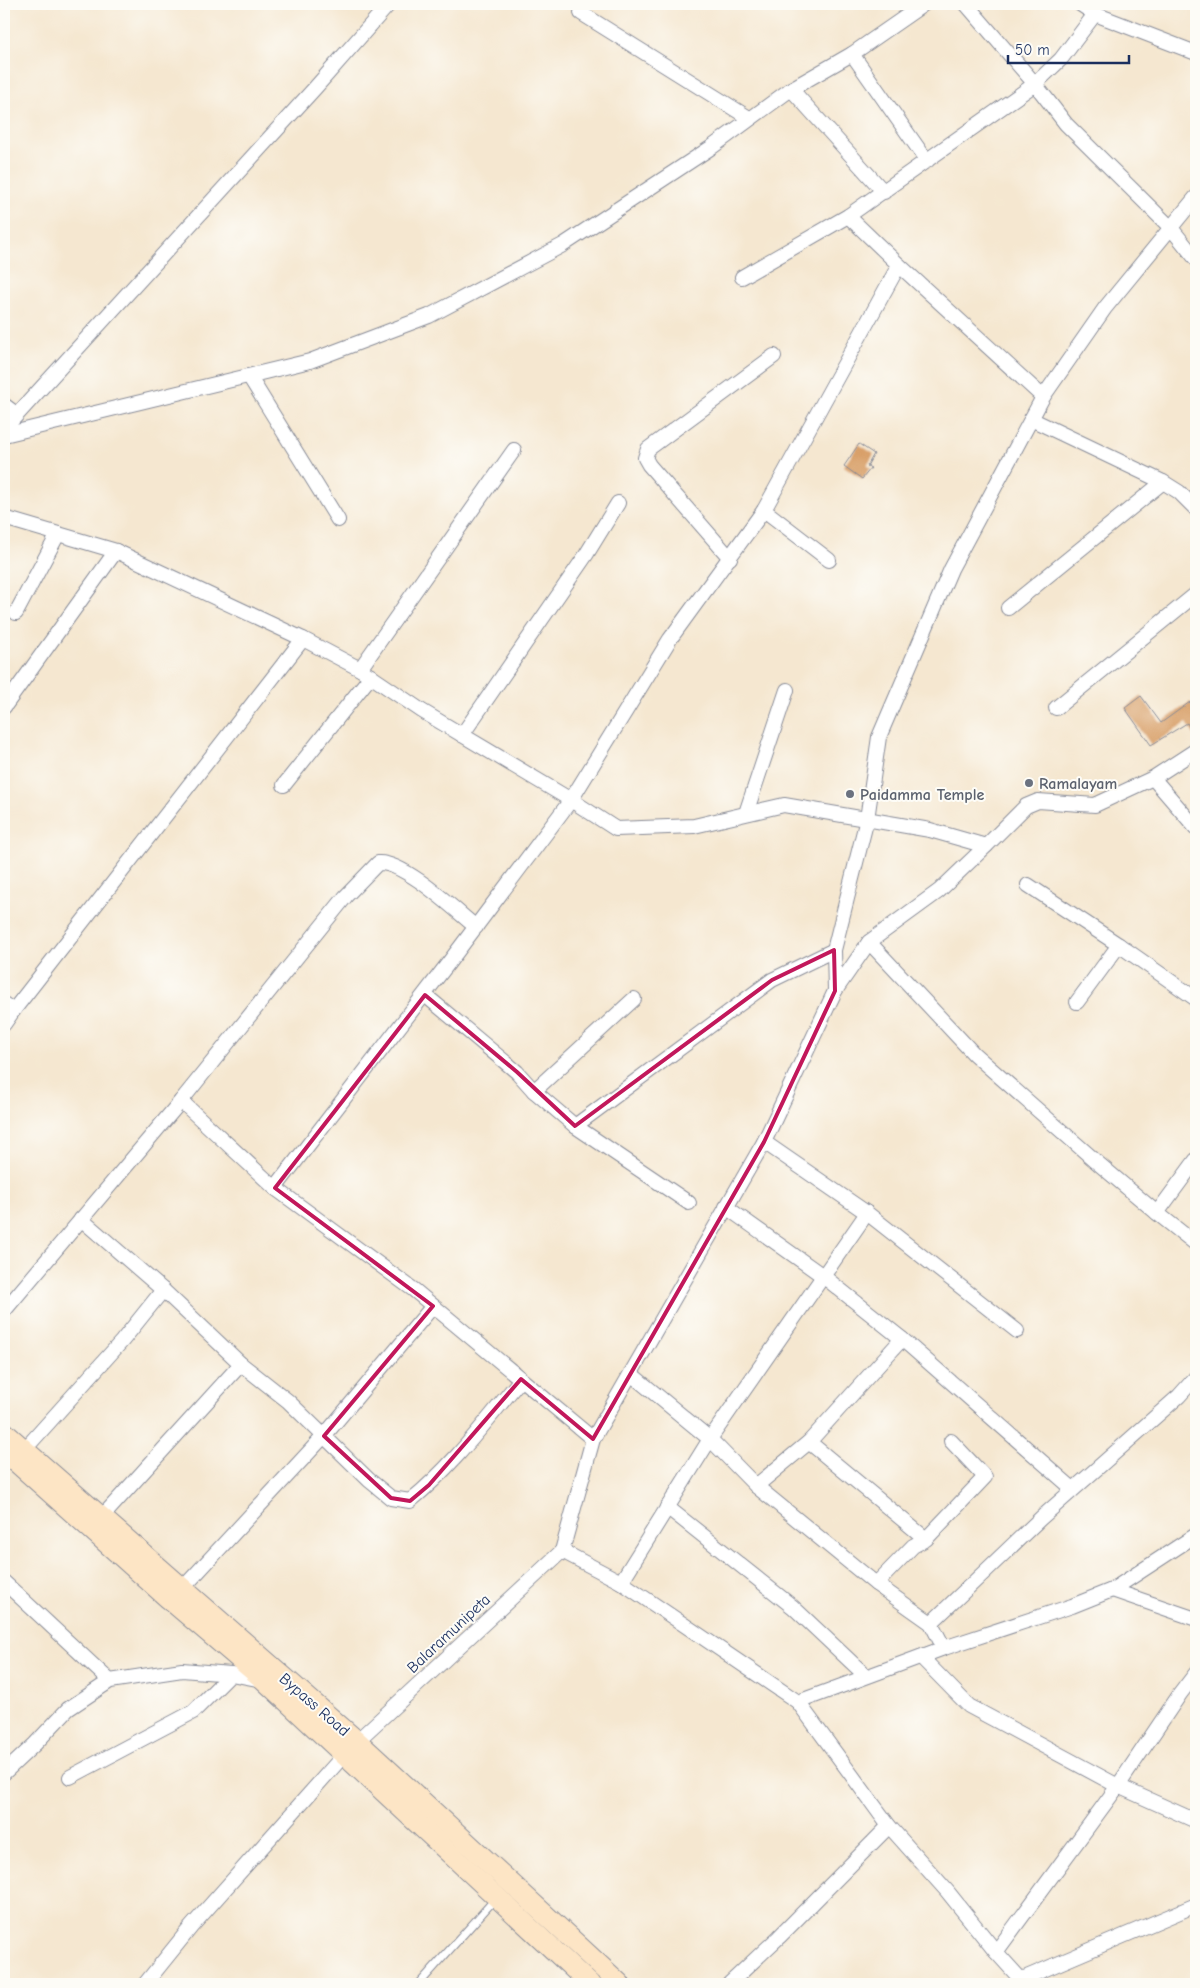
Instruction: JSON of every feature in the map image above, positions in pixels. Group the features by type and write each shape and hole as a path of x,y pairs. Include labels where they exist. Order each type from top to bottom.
{"main road":[{"name":"Bypass Road","path":"4,1432 357,1741 620,1984"},
{"name":"Bypass Road","path":"4,1452 169,1599 264,1680 343,1756 391,1798 590,1984"}],"street":[{"path":"4,429 315,88 389,4"},
{"path":"4,435 310,361 429,316 563,246 712,146 791,89 852,54 924,4"},
{"path":"966,4 1035,84 1066,124 1171,228 1196,259"},
{"path":"1080,4 1095,14 1196,53"},
{"path":"581,13 749,118"},
{"path":"742,276 848,216 1035,84 1061,59 1095,14"},
{"path":"852,54 927,161"},
{"path":"791,89 884,192"},
{"path":"835,992 834,950 867,819 879,737 951,569 1043,397 1105,308 1196,197"},
{"path":"848,216 1043,397"},
{"path":"274,1188 425,995 571,800 670,639 764,510 899,265"},
{"path":"730,558 645,458 648,449 774,356"},
{"path":"249,376 338,520"},
{"path":"4,405 16,414"},
{"path":"1031,419 1163,482 1179,492 1196,509"},
{"path":"284,785 366,673 514,450"},
{"path":"1008,608 1163,482"},
{"path":"462,735 586,555 618,503"},
{"path":"764,510 830,560"},
{"path":"4,519 116,551 303,639 366,673 422,711 571,800 616,830 694,826 784,804 930,830 986,846"},
{"path":"16,613 58,534"},
{"path":"4,707 116,551"},
{"path":"1056,708 1196,594"},
{"path":"4,1024 8,1008 303,639"},
{"path":"746,813 787,690"},
{"path":"1196,750 1153,778 1095,805 1032,802 939,890 869,942 835,992 764,1142 594,1439 562,1551 621,1582 798,1702 889,1826 947,1891 1023,1982 1196,1905"},
{"path":"1153,778 1196,828"},
{"path":"4,1311 181,1101 346,896 378,863 386,862 405,871 476,927"},
{"path":"1028,885 1196,999"},
{"path":"869,942 974,1054 1196,1244"},
{"path":"1077,1002 1118,945"},
{"path":"575,1126 772,980 834,950"},
{"path":"425,995 517,1072 534,1091 575,1126 689,1203"},
{"path":"534,1091 634,998"},
{"path":"181,1101 274,1188 433,1306 594,1439"},
{"path":"764,1142 867,1213 1017,1331"},
{"path":"1158,1213 1196,1160"},
{"path":"726,1207 823,1276 902,1339 1073,1489"},
{"path":"621,1582 710,1439 867,1213"},
{"path":"81,1219 163,1290 241,1364 288,1401 369,1480 391,1498 410,1501 429,1485 453,1461 521,1379"},
{"path":"24,1450 122,1341 163,1290"},
{"path":"183,1588 324,1436 433,1306"},
{"path":"756,1486 809,1442 902,1339"},
{"path":"102,1517 241,1364"},
{"path":"631,1374 710,1439 756,1486 876,1584 931,1623 944,1648"},
{"path":"931,1623 1041,1518 1178,1396 1196,1377"},
{"path":"876,1584 913,1546 926,1539 985,1477 952,1441"},
{"path":"809,1442 926,1539"},
{"path":"667,1507 793,1607 866,1676"},
{"path":"798,1702 944,1648 1072,1606 1112,1590 1196,1535"},
{"name":"Balaramunipeta","path":"357,1741 562,1551"},
{"path":"4,1582 110,1681"},
{"path":"1112,1590 1196,1619"},
{"path":"921,1657 969,1706 1118,1786 1196,1821"},
{"path":"4,1773 68,1710 110,1681 182,1670 231,1674 264,1680"},
{"path":"70,1777 193,1712 231,1674"},
{"path":"996,1952 1118,1786 1180,1694 1196,1674"},
{"path":"145,1984 191,1927 343,1756"},
{"path":"728,1984 779,1937 889,1826"}],"lane":[{"path":"419,1984 496,1897"}],"highlighted area":[{"path":"834,950 835,991 764,1142 593,1439 521,1379 429,1485 410,1501 391,1498 324,1436 433,1306 275,1188 425,995 517,1072 575,1126 772,980"}],"building":[{"path":"859,444 874,454 867,466 871,468 862,479 844,466"},
{"path":"1141,696 1161,723 1190,702 1196,711 1196,738 1187,723 1151,745 1125,708"}],"place":[{"name":"Ramalayam","path":"1029,783"},
{"name":"Paidamma Temple","path":"850,794"}]}
